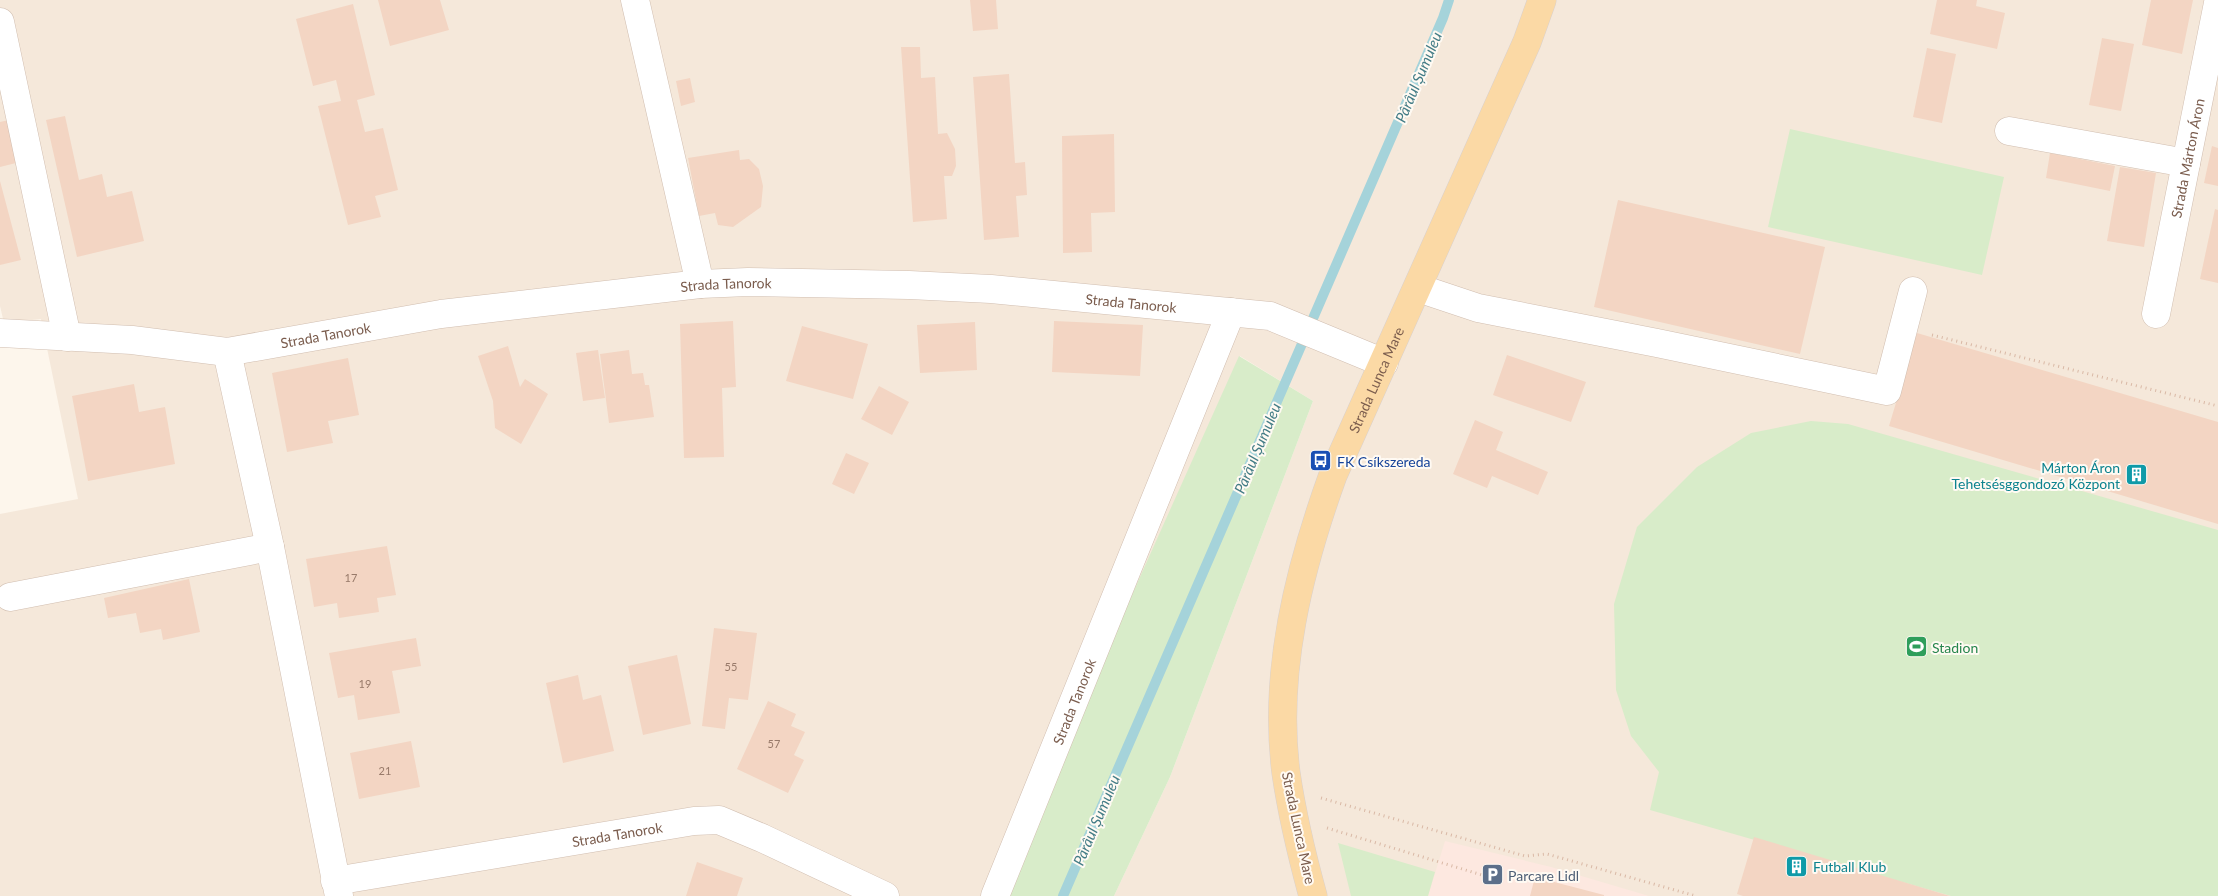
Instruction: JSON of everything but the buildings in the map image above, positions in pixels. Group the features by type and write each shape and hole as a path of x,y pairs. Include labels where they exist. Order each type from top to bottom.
{"main road":[{"name":"Strada Lunca Mare","path":"1313,896 1294,818 1284,741 1283,707 1288,646 1300,578 1314,526 1333,475 1527,42 1542,0"}],"street":[{"path":"635,0 700,284"},
{"name":"Strada Márton Áron","path":"2156,314 2218,2"},
{"path":"0,22 67,337"},
{"path":"2009,130 2186,163"},
{"name":"Strada Tanorok","path":"0,333 132,340 227,352 441,314 700,284 758,282 990,289 1270,316 1384,363"},
{"path":"1418,288 1478,308 1657,343 1887,392 1913,291"},
{"name":"Strada Tanorok","path":"995,896 1231,312"},
{"name":"Strada Tanorok","path":"227,352 270,547 337,889 694,821 719,820 762,838 885,896"},
{"path":"10,597 270,547"}],"path":[{"path":"1903,327 2218,406"},
{"path":"1289,789 1525,856 1547,854 1696,896"},
{"path":"1294,818 1482,875"}],"shaded area":[{"path":"0,0 2218,0 2218,896 1114,896 1170,777 1313,401 1240,356 997,896 0,896 0,514 78,499 41,319 4,323 0,306"},
{"path":"1445,841 1551,867 1649,896 1428,896"}],"green space":[{"path":"1790,129 2004,177 1982,275 1768,227"},
{"path":"1239,356 1313,401 1170,777 1114,896 997,896"},
{"name":"Stadion","path":"1811,421 1848,424 2218,530 2218,896 1951,896 1650,810 1659,772 1631,736 1616,690 1614,604 1637,527 1697,467 1751,433"},
{"path":"1338,843 1435,872 1428,896 1351,896"}],"waterway":[{"name":"Pârâul Șumuleu","path":"1063,896 1443,18 1449,0"}],"place":[{"name":"FK Csíkszereda","path":"1321,461"},
{"name":"Márton Áron Tehetsésggondozó Központ","path":"2136,475"},
{"name":"Stadion","path":"1916,647"},
{"name":"Futball Klub","path":"1797,866"},
{"name":"Parcare Lidl","path":"1492,875"}]}
